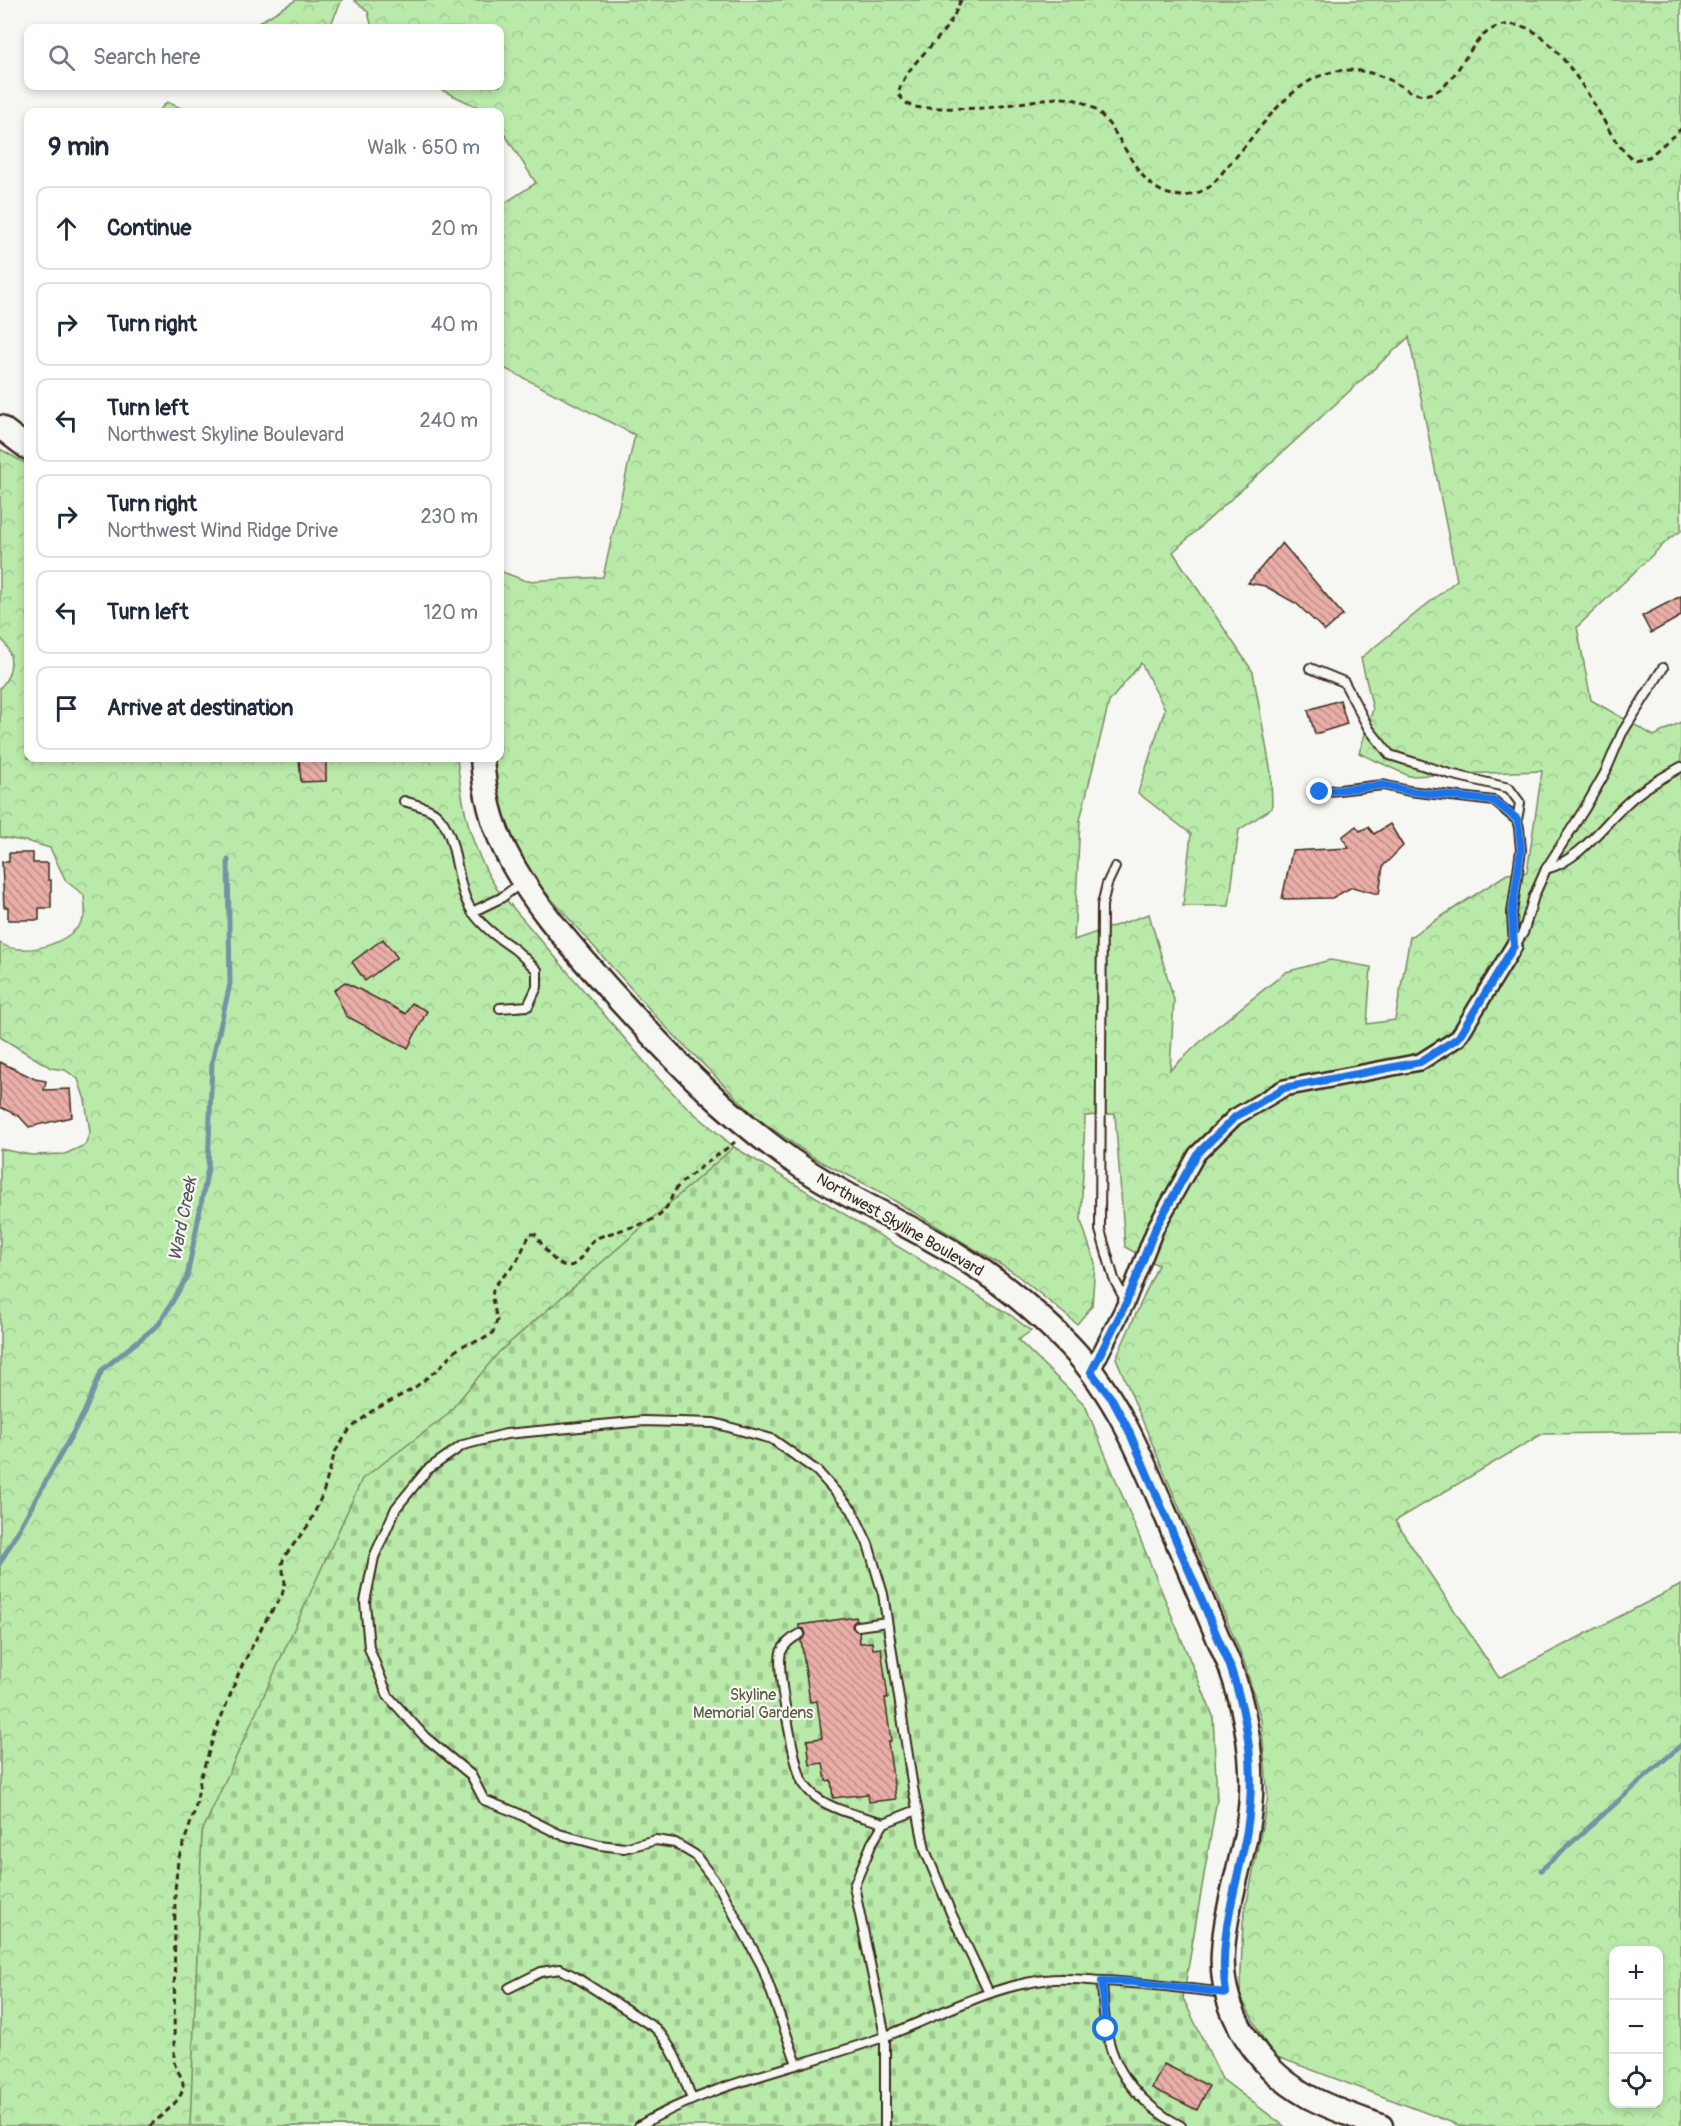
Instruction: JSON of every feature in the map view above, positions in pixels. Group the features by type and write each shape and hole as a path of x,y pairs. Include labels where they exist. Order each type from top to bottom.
{"main road":[{"path":"0,427 24,445"},
{"name":"Northwest Skyline Boulevard","path":"482,762 483,782 494,821 505,850 522,882 575,951 701,1088 763,1139 807,1171 962,1257 1003,1286 1040,1316 1072,1348 1112,1399 1146,1467 1230,1666 1241,1698 1252,1762 1251,1797 1223,1951 1226,1993 1234,2016 1247,2039 1264,2061 1284,2080 1307,2096 1380,2126"}],"street":[{"path":"1091,1372 1126,1303 1156,1227 1197,1154 1235,1117 1284,1088 1420,1062 1458,1038 1514,946"}],"lane":[{"path":"1310,668 1344,681 1369,729 1390,755 1450,774 1509,788 1520,803 1517,819 1521,850 1512,913 1514,946"},
{"path":"1514,946 1523,933 1534,896 1546,869 1605,773 1622,733 1663,669"},
{"path":"1546,869 1562,865 1581,850 1644,789 1681,768"},
{"path":"1320,792 1383,785 1409,791 1494,801 1517,819"},
{"path":"404,801 434,812 447,830 454,850 461,888 472,912 491,933 514,948 537,970 537,987 528,1006 500,1008"},
{"path":"1115,867 1107,884 1102,905 1100,1230 1114,1279 1126,1303"},
{"path":"472,912 501,898 522,882"},
{"path":"797,2064 762,1966 720,1888 695,1855 675,1843 657,1840 624,1848 600,1845 559,1834 515,1812 484,1800 471,1775 425,1737 388,1696 369,1647 365,1602 374,1557 396,1508 427,1470 464,1445 506,1434 643,1421 714,1423 772,1439 817,1471 852,1509 868,1544 883,1594 925,1850 951,1913 989,1993"},
{"path":"858,1626 887,1622"},
{"path":"800,1634 785,1644 780,1662 791,1738 802,1782 816,1798 832,1806 884,1823"},
{"path":"885,2126 885,2036 854,1886 872,1843 884,1823 917,1810"},
{"path":"508,1988 541,1972 560,1969 574,1976 655,2028 665,2037 673,2050 692,2099"},
{"path":"639,2126 692,2099 885,2036 989,1993 1043,1980 1069,1978 1133,1982 1226,1993"},
{"path":"1102,1981 1106,2029 1116,2063 1137,2095 1163,2117 1182,2126"}],"path":[{"path":"961,0 949,25 901,83 898,94 908,105 982,108 1063,98 1086,104 1103,116 1117,133 1130,159 1147,181 1166,193 1185,196 1209,187 1292,93 1315,76 1330,71 1368,72 1411,92 1429,94 1443,86 1475,44 1489,31 1508,24 1524,27 1542,36 1596,106 1621,151 1634,160 1649,157 1681,129"}],"green space":[{"path":"296,0 342,0 331,24 258,23"},
{"path":"354,0 1681,0 1681,531 1669,539 1577,627 1591,700 1654,736 1681,722 1681,1432 1542,1434 1395,1521 1499,1678 1681,1585 1681,2126 1461,2126 1272,2055 1240,1995 1243,1922 1268,1797 1261,1720 1244,1661 1116,1358 1158,1265 1125,1247 1115,1114 1085,1116 1081,1221 1095,1263 1092,1306 1077,1324 1013,1272 875,1189 816,1159 757,1118 661,1022 531,876 505,824 493,762 504,762 504,573 526,581 603,577 635,435 504,368 504,203 536,183 504,133 504,108 480,108 441,90 504,90 504,24 371,24 368,12","holes":["1409,337 1457,580 1361,658 1373,709 1359,753 1409,776 1542,771 1527,872 1507,874 1410,937 1395,1020 1367,1024 1371,967 1330,960 1286,972 1213,1030 1170,1070 1174,1000 1149,914 1074,940 1080,820 1109,702 1141,663 1165,709 1138,793 1191,834 1183,906 1229,906 1239,830 1272,808 1271,773 1253,672 1173,552"]},
{"path":"167,102 181,108 162,108"},
{"path":"0,449 24,463 24,762 458,762 469,826 480,858 497,889 660,1080 688,1108 734,1147 723,1166 597,2126 0,2126 0,1149 31,1155 65,1154 85,1145 90,1132 85,1100 78,1079 65,1070 51,1068 0,1037 0,943 10,948 35,949 61,940 80,924 85,910 84,895 66,881 50,848 0,837 0,688 8,675 11,662 8,649 0,637"},
{"name":"Skyline Memorial Gardens","path":"734,1147 1009,1314 1031,1331 1018,1340 1085,1405 1213,1716 1217,1799 1183,1998 1222,2079 1284,2126 190,2126 202,1832 362,1479 446,1416 499,1352"}],"building":[{"path":"1282,543 1343,615 1325,631 1297,604 1265,586 1248,583"},
{"path":"1681,596 1681,616 1651,633 1642,616"},
{"path":"1340,700 1347,724 1315,734 1308,710"},
{"path":"299,762 326,762 326,781 301,782"},
{"path":"1390,824 1403,846 1383,866 1379,894 1352,887 1332,898 1282,899 1292,851 1349,848 1342,837 1356,826 1360,831 1368,827 1374,834"},
{"path":"9,853 33,853 33,863 48,863 48,880 51,880 51,908 39,908 39,920 8,920 8,907 4,907 2,862 9,862"},
{"path":"383,939 397,957 365,981 352,962"},
{"path":"345,982 406,1014 411,1003 427,1011 408,1048 346,1016 334,990"},
{"path":"0,1062 35,1079 46,1081 44,1090 70,1089 72,1117 29,1127 19,1116 0,1107"},
{"path":"856,1617 857,1620 852,1627 859,1632 860,1643 872,1642 873,1649 881,1648 888,1698 885,1698 891,1741 888,1742 896,1799 869,1802 868,1794 833,1798 831,1780 826,1781 823,1763 810,1765 807,1740 822,1738 817,1701 810,1702 801,1640 806,1634 804,1629 799,1628 799,1625"},
{"path":"1164,2064 1209,2086 1197,2110 1152,2088"}],"waterway":[{"name":"Ward Creek","path":"0,1563 84,1413 102,1370 159,1324 187,1277 208,1168 212,1062 230,984 228,860"},
{"path":"1541,1870 1681,1745"}],"route":[{"path":"1106,2029 1102,1981 1133,1982 1226,1993 1223,1951 1246,1831 1251,1797 1252,1762 1241,1698 1230,1666 1146,1467 1112,1399 1091,1372 1126,1303 1156,1227 1197,1154 1235,1117 1284,1088 1420,1062 1458,1038 1514,946 1512,913 1521,850 1517,819 1494,801 1409,791 1383,785 1320,792"}]}
